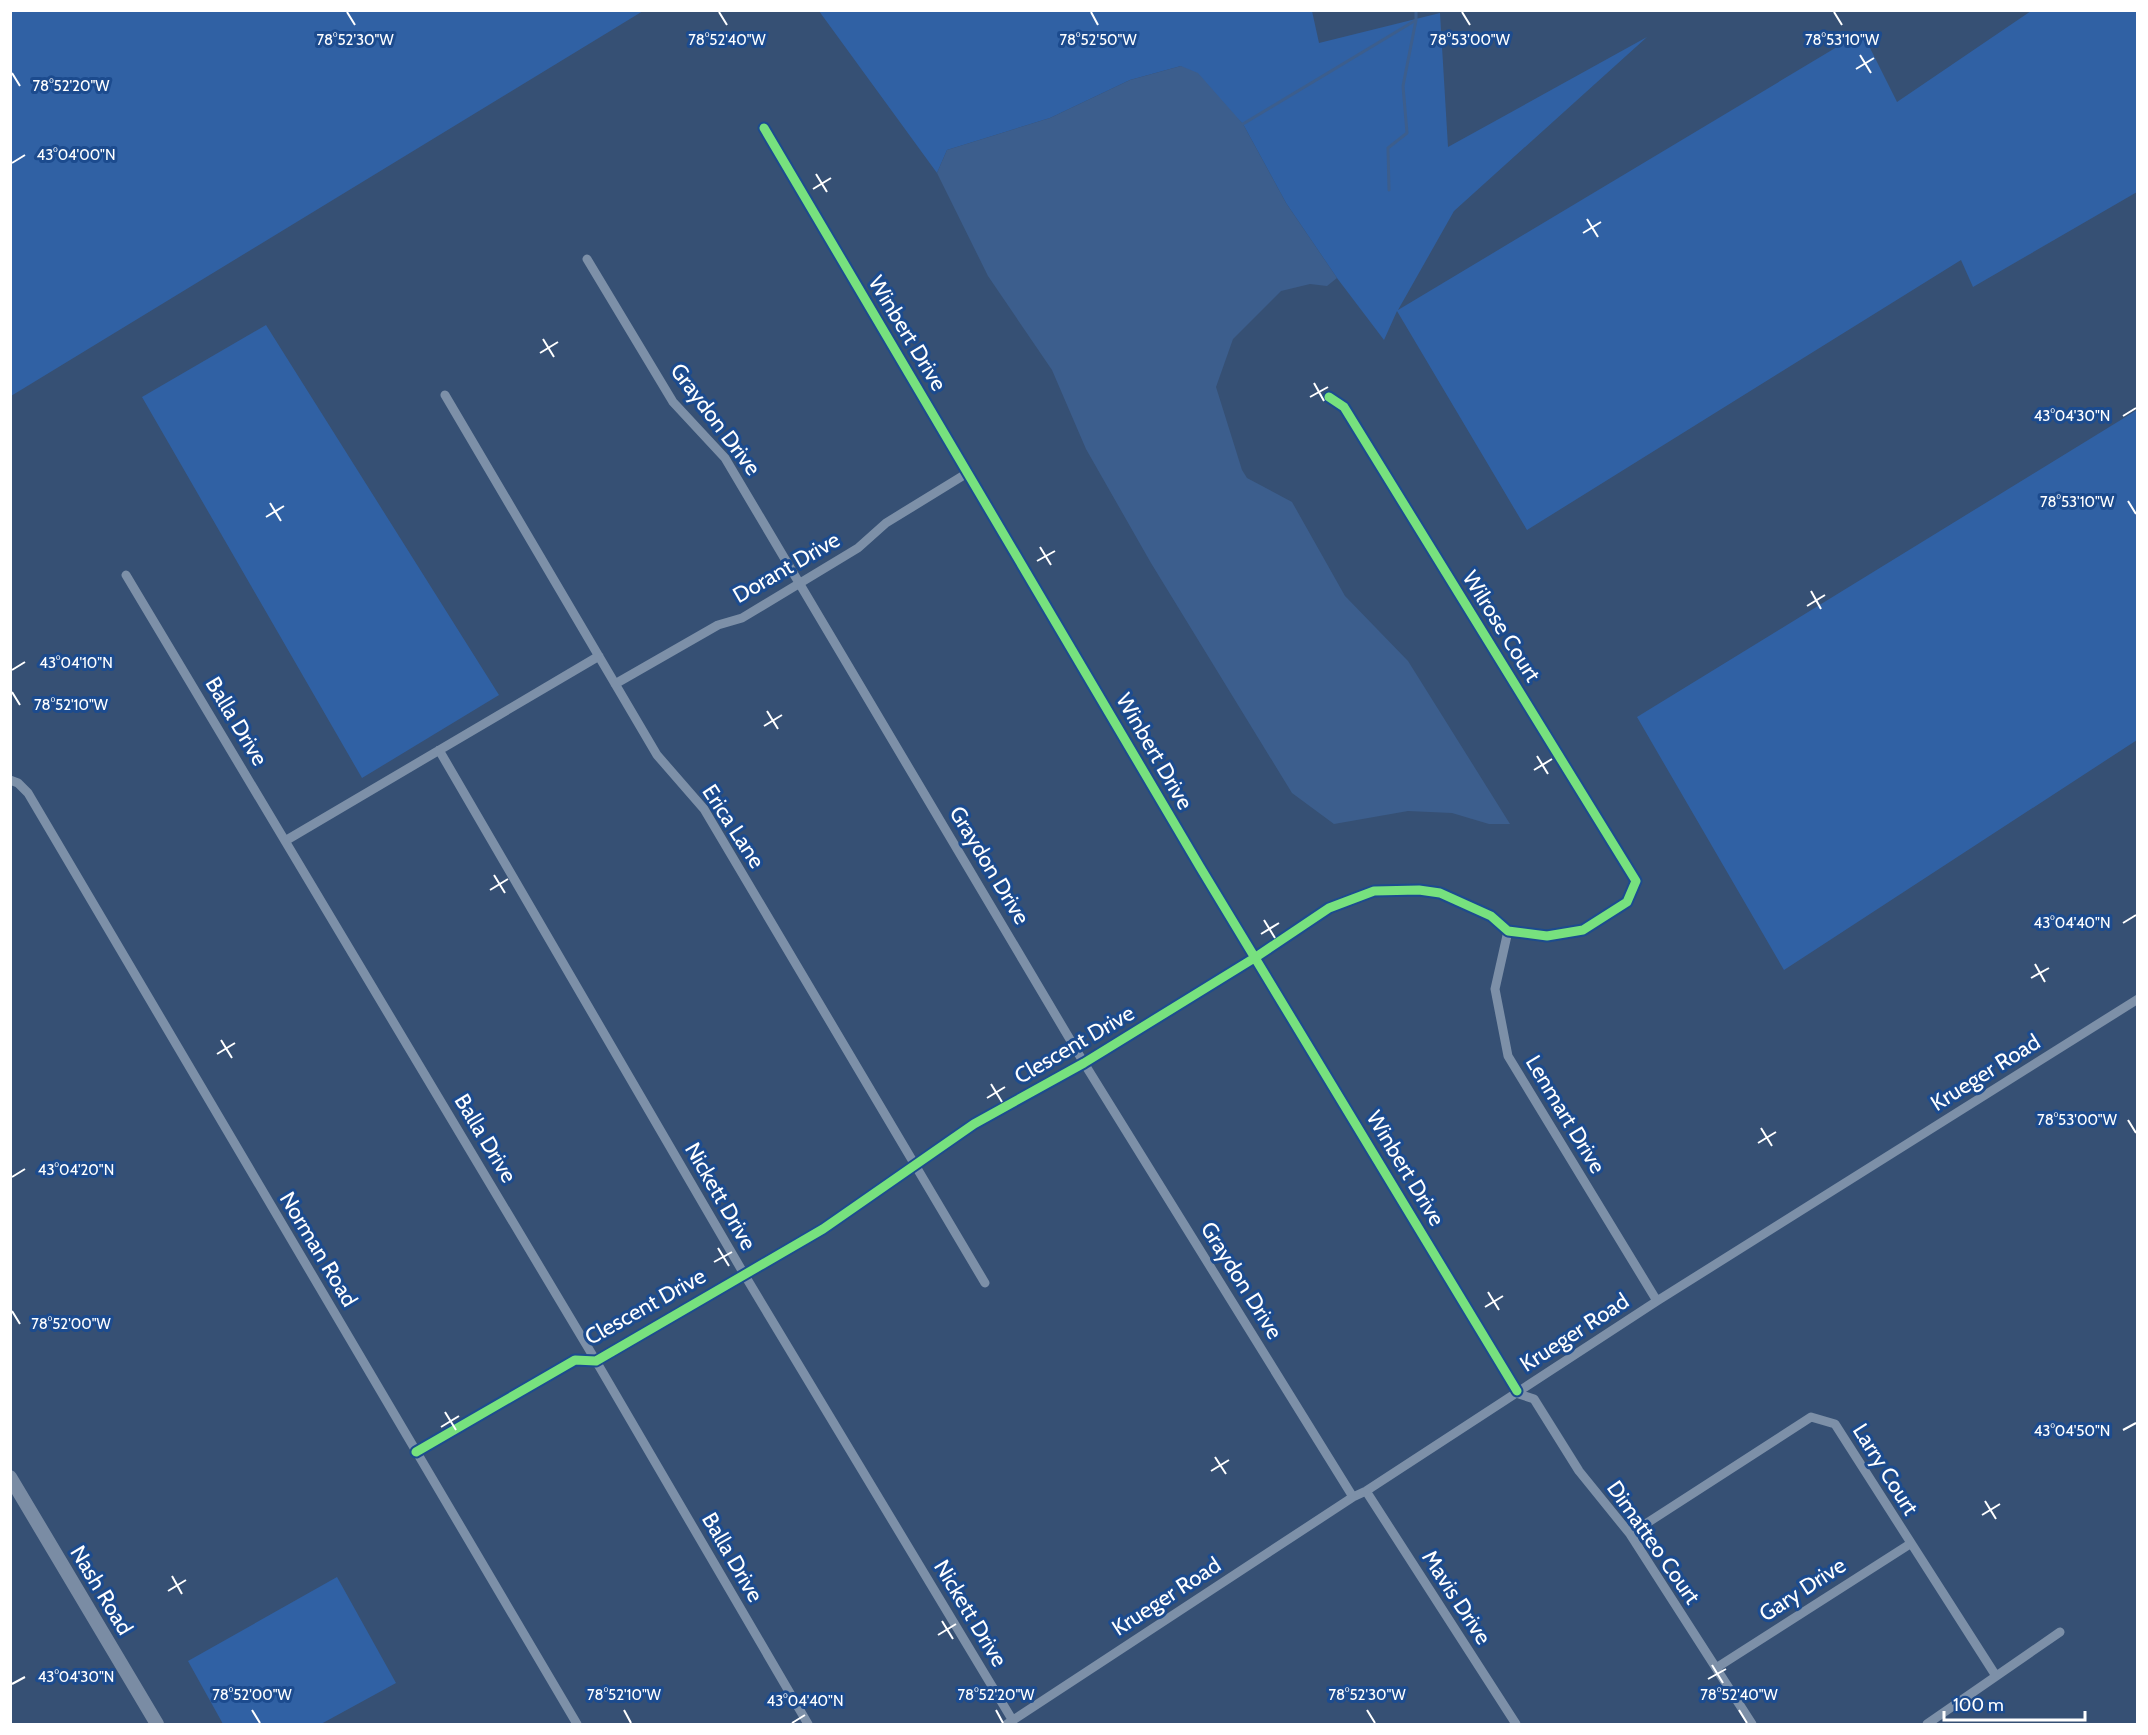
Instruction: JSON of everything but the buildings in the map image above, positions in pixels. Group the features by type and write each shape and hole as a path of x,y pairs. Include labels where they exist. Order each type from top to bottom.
{"main road":[{"name":"Nash Road","path":"10,1477 158,1725"}],"street":[{"name":"Winbert Drive","path":"764,129 969,472 1200,867 1517,1392"},
{"name":"Graydon Drive","path":"587,259 673,402 725,458 1084,1063 1353,1497"},
{"name":"Erica Lane","path":"446,395 657,755 704,809 985,1283"},
{"name":"Wilrose Court","path":"1329,397 1344,407 1636,881"},
{"name":"Dorant Drive","path":"615,684 718,626 741,618 800,583 858,548 885,523 969,472"},
{"name":"Balla Drive","path":"126,575 596,1360 808,1725"},
{"path":"285,841 599,656"},
{"name":"Nickett Drive","path":"439,750 744,1274 1010,1723"},
{"name":"Norman Road","path":"10,780 18,783 28,793 578,1725"},
{"name":"Clescent Drive","path":"416,1452 575,1360 596,1360 823,1229 974,1124 1084,1063 1256,957 1329,908 1374,891 1419,890 1440,893 1491,916 1508,931 1547,936 1583,930 1627,902 1636,881"},
{"name":"Lenmart Drive","path":"1508,931 1495,989 1508,1056 1657,1301"},
{"name":"Krueger Road","path":"1010,1723 1353,1497 1366,1491 1657,1301 2138,999"},
{"name":"Dimatteo Court","path":"1517,1392 1534,1399 1579,1471 1630,1534 1752,1725"},
{"name":"Larry Court","path":"1630,1534 1811,1417 1835,1424 1996,1676"},
{"name":"Mavis Drive","path":"1366,1491 1516,1725"},
{"name":"Gary Drive","path":"1716,1668 1910,1544"},
{"path":"1927,1725 2060,1632"}],"shaded area":[{"path":"11,10 643,10 643,11 11,396"},
{"path":"819,11 1312,11 1319,43 1440,13 1448,147 1647,37 1454,211 1398,310 1862,32 1897,102 2031,11 2137,11 2137,192 1973,287 1961,260 1527,530 1397,311 1384,340 1337,278 1286,203 1243,124 1181,66 1130,80 1050,118 947,150 937,173"},
{"path":"1181,66 1198,73 1243,124 1286,203 1337,278 1327,286 1310,284 1281,291 1233,339 1216,387 1242,470 1247,478 1292,502 1345,596 1408,661 1510,824 1489,824 1452,813 1408,811 1334,824 1292,793 1151,563 1086,449 1052,370 988,276 937,173 947,150 1050,118 1130,80"},
{"path":"266,325 499,695 362,778 142,397"},
{"path":"2137,410 2137,740 1784,970 1637,717"},
{"path":"337,1577 396,1683 321,1724 223,1724 188,1661"}],"waterway":[{"path":"1389,190 1388,148 1407,133 1403,86 1416,10"},
{"path":"1243,124 1416,20"}],"cycle path":[{"path":"764,128 1200,867 1517,1391"},
{"path":"416,1452 575,1360 596,1361 823,1229 974,1124 1084,1063 1256,957 1329,908 1374,891 1419,890 1440,893 1491,916 1508,931 1547,936 1583,930 1627,902 1636,881 1344,407 1329,397"}]}
